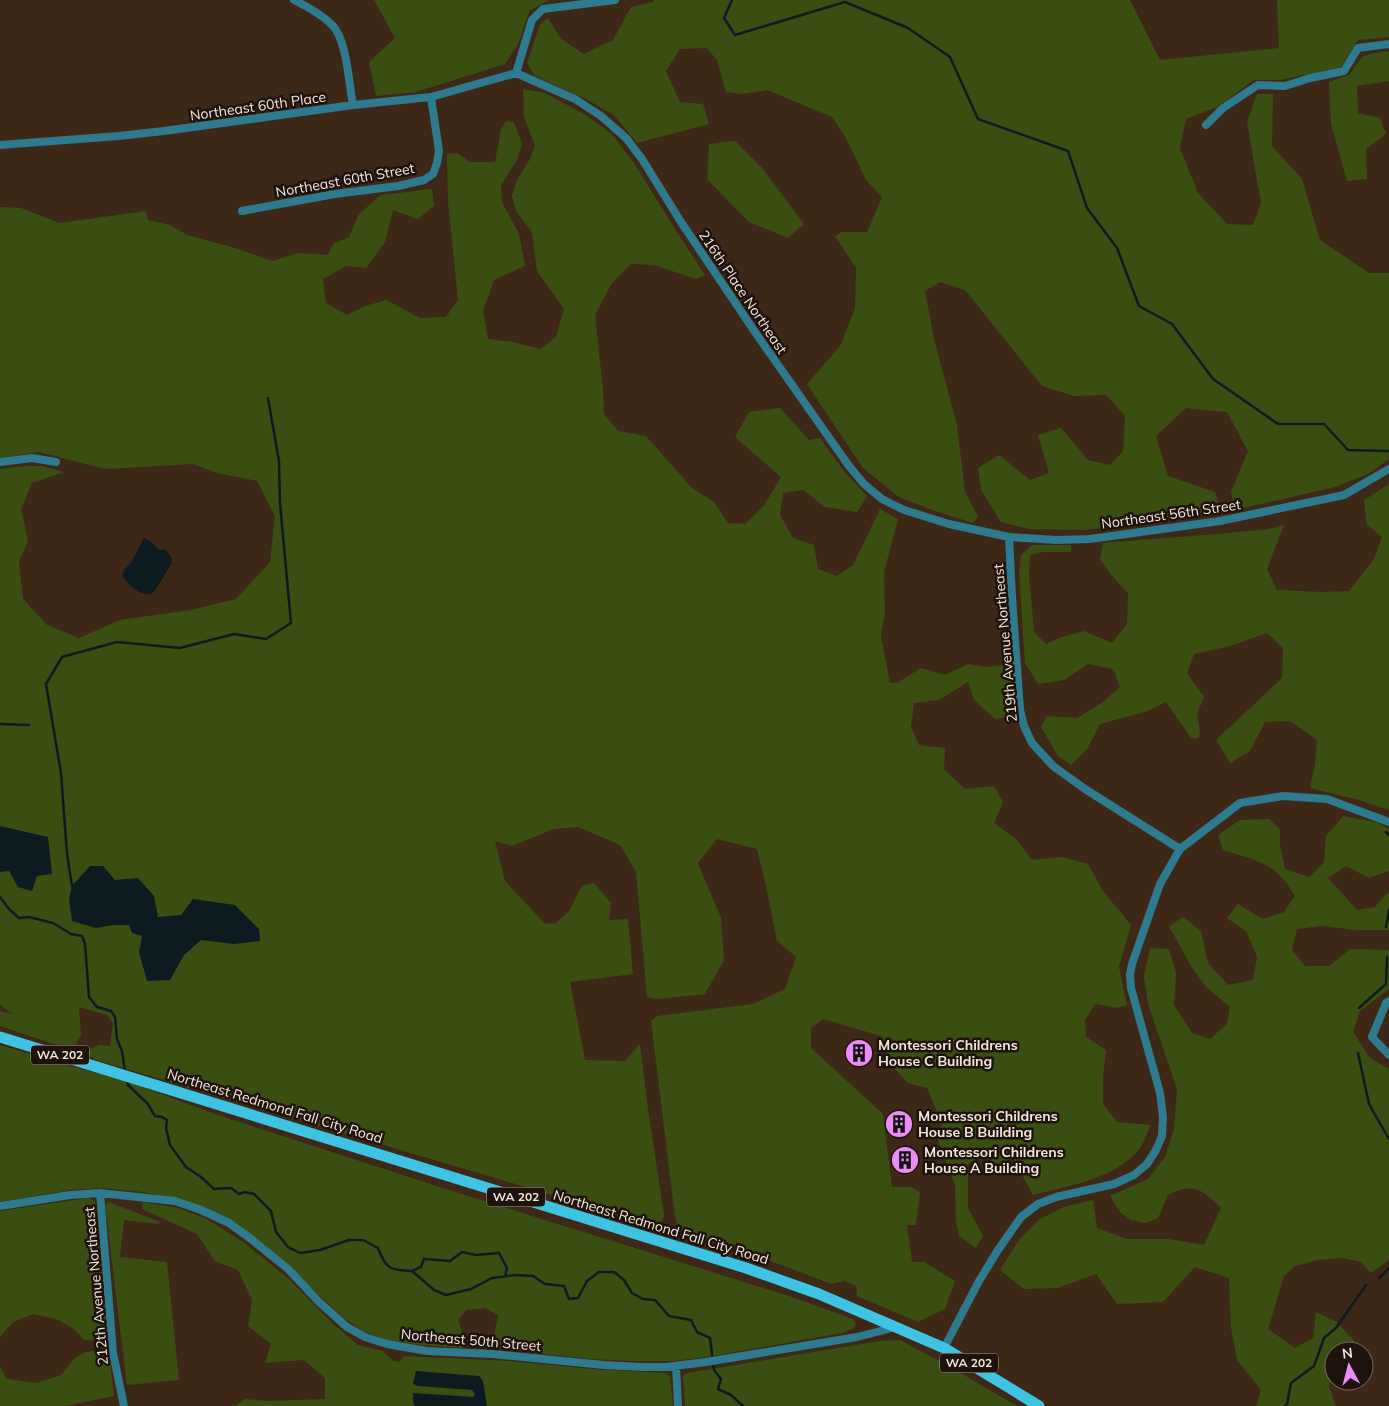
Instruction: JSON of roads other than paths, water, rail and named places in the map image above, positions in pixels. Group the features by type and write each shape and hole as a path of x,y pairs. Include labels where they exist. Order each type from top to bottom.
{"main road":[{"name":"Northeast Redmond Fall City Road","path":"0,1037 746,1268 819,1294 944,1348 1039,1406"}],"street":[{"path":"294,0 308,7 324,19 333,26 338,34 343,44 353,105"},
{"path":"516,73 532,20 543,9 615,0"},
{"path":"1206,125 1223,108 1258,85 1285,86 1310,78 1344,71 1358,48 1389,44"},
{"name":"Northeast 60th Place","path":"0,145 128,135 432,96 516,73"},
{"name":"216th Place Northeast","path":"516,73 575,99 601,116 626,138 642,159 681,222 757,335 848,466 864,484 882,499 904,510 948,524"},
{"name":"Northeast 60th Street","path":"242,211 335,194 398,186 424,180 433,174 439,152 432,96"},
{"path":"0,462 32,458 56,462"},
{"name":"Northeast 56th Street","path":"948,524 1009,537 1057,540 1090,539 1220,521 1344,495 1389,470"},
{"name":"219th Avenue Northeast","path":"1009,537 1020,710 1024,726 1032,743 1053,766 1084,789 1180,849"},
{"path":"944,1348 979,1281 1021,1217 1038,1204 1056,1197 1114,1184 1134,1175 1147,1164 1156,1150 1162,1136 1163,1117 1160,1093 1131,988 1130,975 1134,955 1160,884 1180,849 1240,803 1283,796 1327,799 1389,822"},
{"path":"1389,1001 1372,1038 1389,1055"},
{"name":"Northeast 50th Street","path":"0,1206 70,1195 100,1193 175,1201 229,1223 251,1238 288,1269 347,1327 365,1338 387,1344 427,1350 642,1368 706,1362 857,1337 896,1328"},
{"name":"212th Avenue Northeast","path":"100,1193 113,1353 124,1406"},
{"path":"676,1366 678,1406"}],"waterway":[{"path":"732,0 724,18 735,35 845,2 908,28 950,57 978,119 1068,151 1087,208 1117,248 1139,306 1172,324 1213,379 1278,424 1324,424 1348,450 1389,451"},
{"path":"72,886 67,854 61,773 46,684 62,657 117,642 180,648 234,634 266,639 291,623 280,503 279,461 268,398"},
{"path":"0,724 29,725"},
{"path":"1386,832 1389,835"},
{"path":"0,897 19,918 29,917 53,923 71,934 82,936 85,944 89,997 97,1007 111,1011 115,1017 117,1039 122,1051 125,1071"},
{"path":"1386,927 1389,910"},
{"path":"1359,1008 1386,984 1387,957"},
{"path":"1358,1053 1369,1104 1389,1139"},
{"path":"127,1081 128,1085 147,1103 155,1116 167,1120 166,1128 170,1145 186,1167 214,1189 231,1188 239,1194 245,1192 254,1194 271,1211 276,1232 288,1247 300,1253 320,1250 349,1240 363,1240 378,1248 383,1260 389,1267 412,1271 434,1290 446,1295 471,1289 492,1278 515,1275 533,1276 545,1284 564,1286 569,1299 578,1298 587,1281 599,1272 614,1272 624,1280 632,1293 643,1299 655,1300 669,1316 691,1320 697,1332 710,1338 714,1370 721,1379 718,1389 731,1395 743,1406"},
{"path":"412,1271 421,1267 424,1259 450,1261 462,1252 476,1255 499,1253 507,1268 505,1276"},
{"path":"1379,1278 1389,1268"},
{"path":"1285,1406 1291,1383 1314,1366 1324,1338 1336,1328 1366,1285"}],"place":[{"name":"Montessori Childrens House C Building","path":"859,1053"},
{"name":"Montessori Childrens House B Building","path":"899,1124"},
{"name":"Montessori Childrens House A Building","path":"905,1160"}]}
